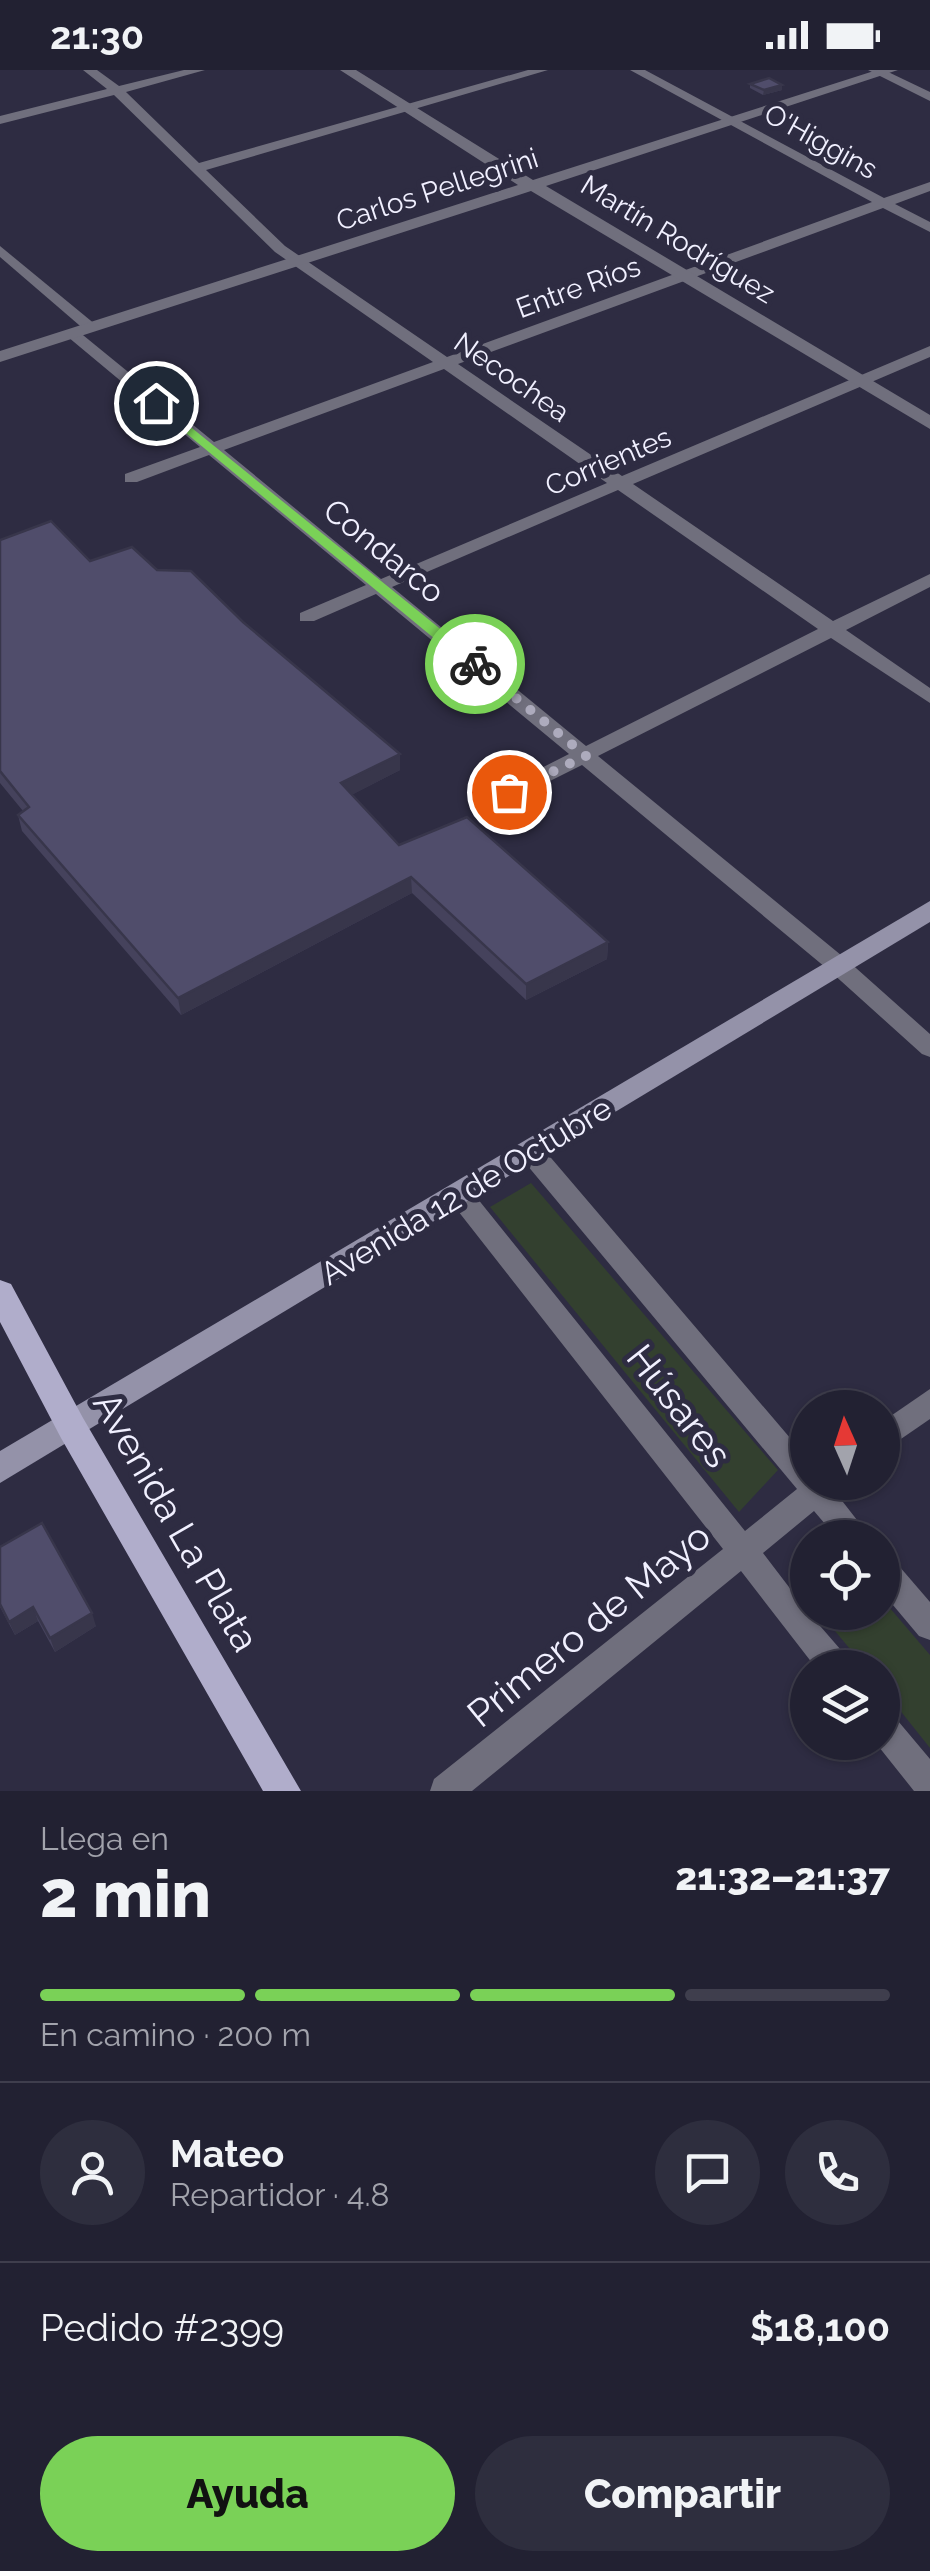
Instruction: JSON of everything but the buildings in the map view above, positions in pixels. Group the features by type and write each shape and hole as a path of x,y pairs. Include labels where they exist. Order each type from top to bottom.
{"main road":[{"name":"Avenida 12 de Octubre","path":"0,1468 930,910"},
{"name":"Avenida La Plata","path":"0,1293 72,1428 282,1791"}],"street":[{"name":"Necochea","path":"90,70 299,262 930,697"},
{"path":"0,120 199,70"},
{"name":"Martín Rodríguez","path":"347,70 930,423"},
{"path":"198,168 542,70"},
{"name":"O'Higgins","path":"636,70 930,228"},
{"path":"882,71 930,97"},
{"name":"Carlos Pellegrini","path":"0,357 882,71"},
{"name":"Entre Ríos","path":"130,478 930,186"},
{"name":"Condarco","path":"0,250 212,449 839,966 930,1048"},
{"name":"Corrientes","path":"307,617 930,351"},
{"path":"509,792 930,580"},
{"name":"Húsares","path":"531,1152 790,1455"},
{"name":"Húsares","path":"460,1195 821,1650"},
{"path":"900,1425 930,1402"},
{"name":"Primero de Mayo","path":"446,1791 742,1552 798,1500"},
{"name":"Húsares","path":"827,1500 842,1520"},
{"path":"900,1590 930,1624"},
{"path":"900,1748 930,1785"}],"green space":[{"path":"531,1183 778,1470 739,1512 490,1207"},
{"path":"900,1620 930,1655 930,1748 900,1710 900,1650 851,1650 834,1630 900,1630"}],"way so far":[{"path":"475,664 586,756 509,792"}],"route":[{"path":"156,403 475,664"}]}
